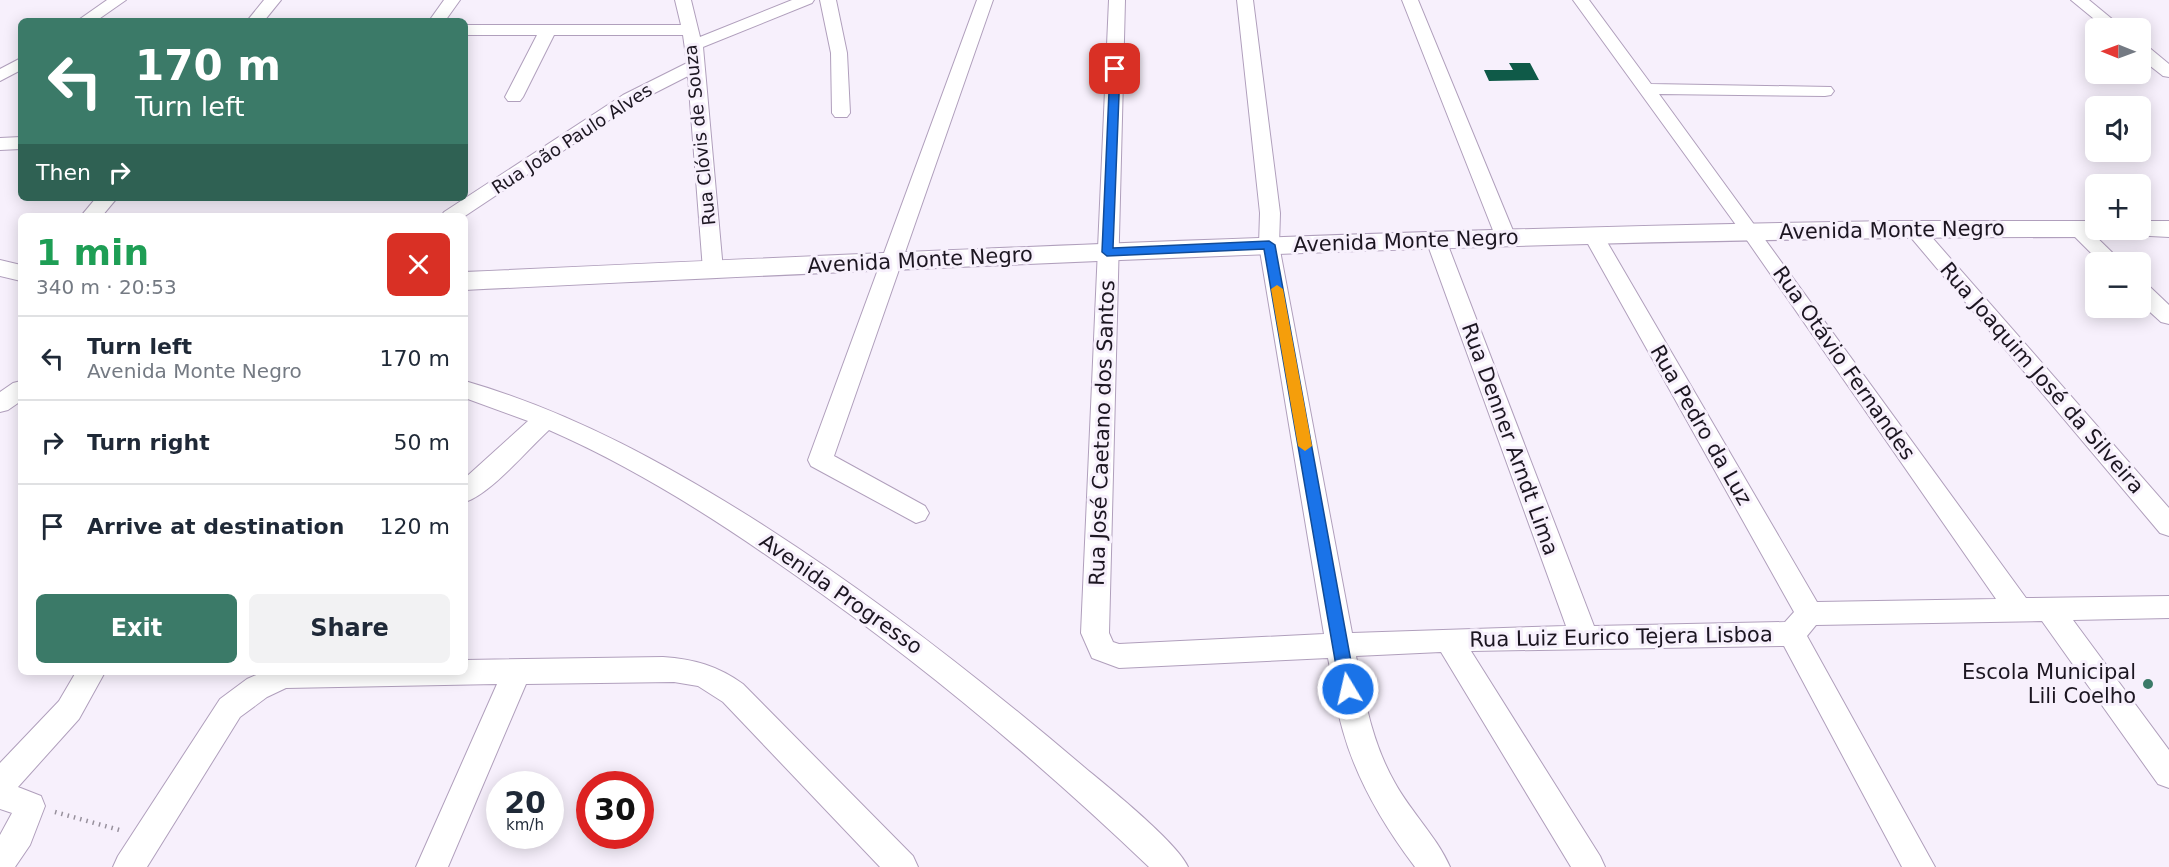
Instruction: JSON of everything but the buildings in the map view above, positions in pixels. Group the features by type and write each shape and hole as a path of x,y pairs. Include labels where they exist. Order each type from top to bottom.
{"street":[{"path":"90,18 118,0"},
{"path":"258,18 273,0"},
{"path":"439,18 452,0"},
{"name":"Rua Clóvis de Souza","path":"683,0 696,65 713,270"},
{"path":"468,30 548,30 691,37 806,0"},
{"path":"828,0 839,53 841,113"},
{"path":"916,513 820,460 985,0"},
{"name":"Rua José Caetano dos Santos","path":"1101,650 1095,633 1117,0"},
{"path":"1245,0 1270,213 1269,245 1359,743 1384,795 1403,826 1434,867"},
{"path":"1410,0 1506,238"},
{"name":"Rua Otávio Fernandes","path":"1581,0 1751,232 2020,611"},
{"path":"2079,0 2102,18"},
{"path":"514,97 548,30"},
{"path":"2151,58 2169,72"},
{"path":"0,76 18,65"},
{"name":"Rua João Paulo Alves","path":"456,213 629,99 696,65"},
{"path":"1646,89 1825,91"},
{"path":"0,144 18,143"},
{"path":"94,213 104,201"},
{"name":"Avenida Monte Negro","path":"468,281 1269,245 1593,235 2085,229"},
{"path":"2151,229 2169,229"},
{"name":"Rua Joaquim José da Silveira","path":"1915,230 2169,526"},
{"name":"Rua Pedro da Luz","path":"1593,235 1801,624 1919,867"},
{"name":"Rua Denner Arndt Lima","path":"1437,240 1584,637"},
{"path":"2095,240 2104,252"},
{"path":"0,268 18,272"},
{"path":"2151,300 2169,317"},
{"path":"0,385 18,387"},
{"path":"0,404 18,389"},
{"name":"Avenida Progresso","path":"468,390 603,444 671,481 831,585 910,641 1003,716 1076,777 1172,867"},
{"path":"468,490 545,419"},
{"name":"Rua Luiz Eurico Tejera Lisboa","path":"1101,650 1119,656 1341,644 1584,637 2020,611 2169,607"},
{"path":"2050,610 2169,774"},
{"path":"1449,640 1589,867"},
{"path":"468,672 663,669 700,673 714,678 761,720 902,867"},
{"path":"432,867 517,672"},
{"path":"0,784 69,710 89,675"},
{"path":"129,867 230,708 257,688 283,675"},
{"path":"0,794 30,806 19,834 0,862"}],"path":[{"path":"30,806 147,837"}],"slow traffic":[{"path":"1277,289 1305,446"}],"place":[{"name":"Escola Municipal Lili Coelho","path":"2148,684"}],"route":[{"path":"1115,69 1107,252 1269,245 1348,689"}]}
